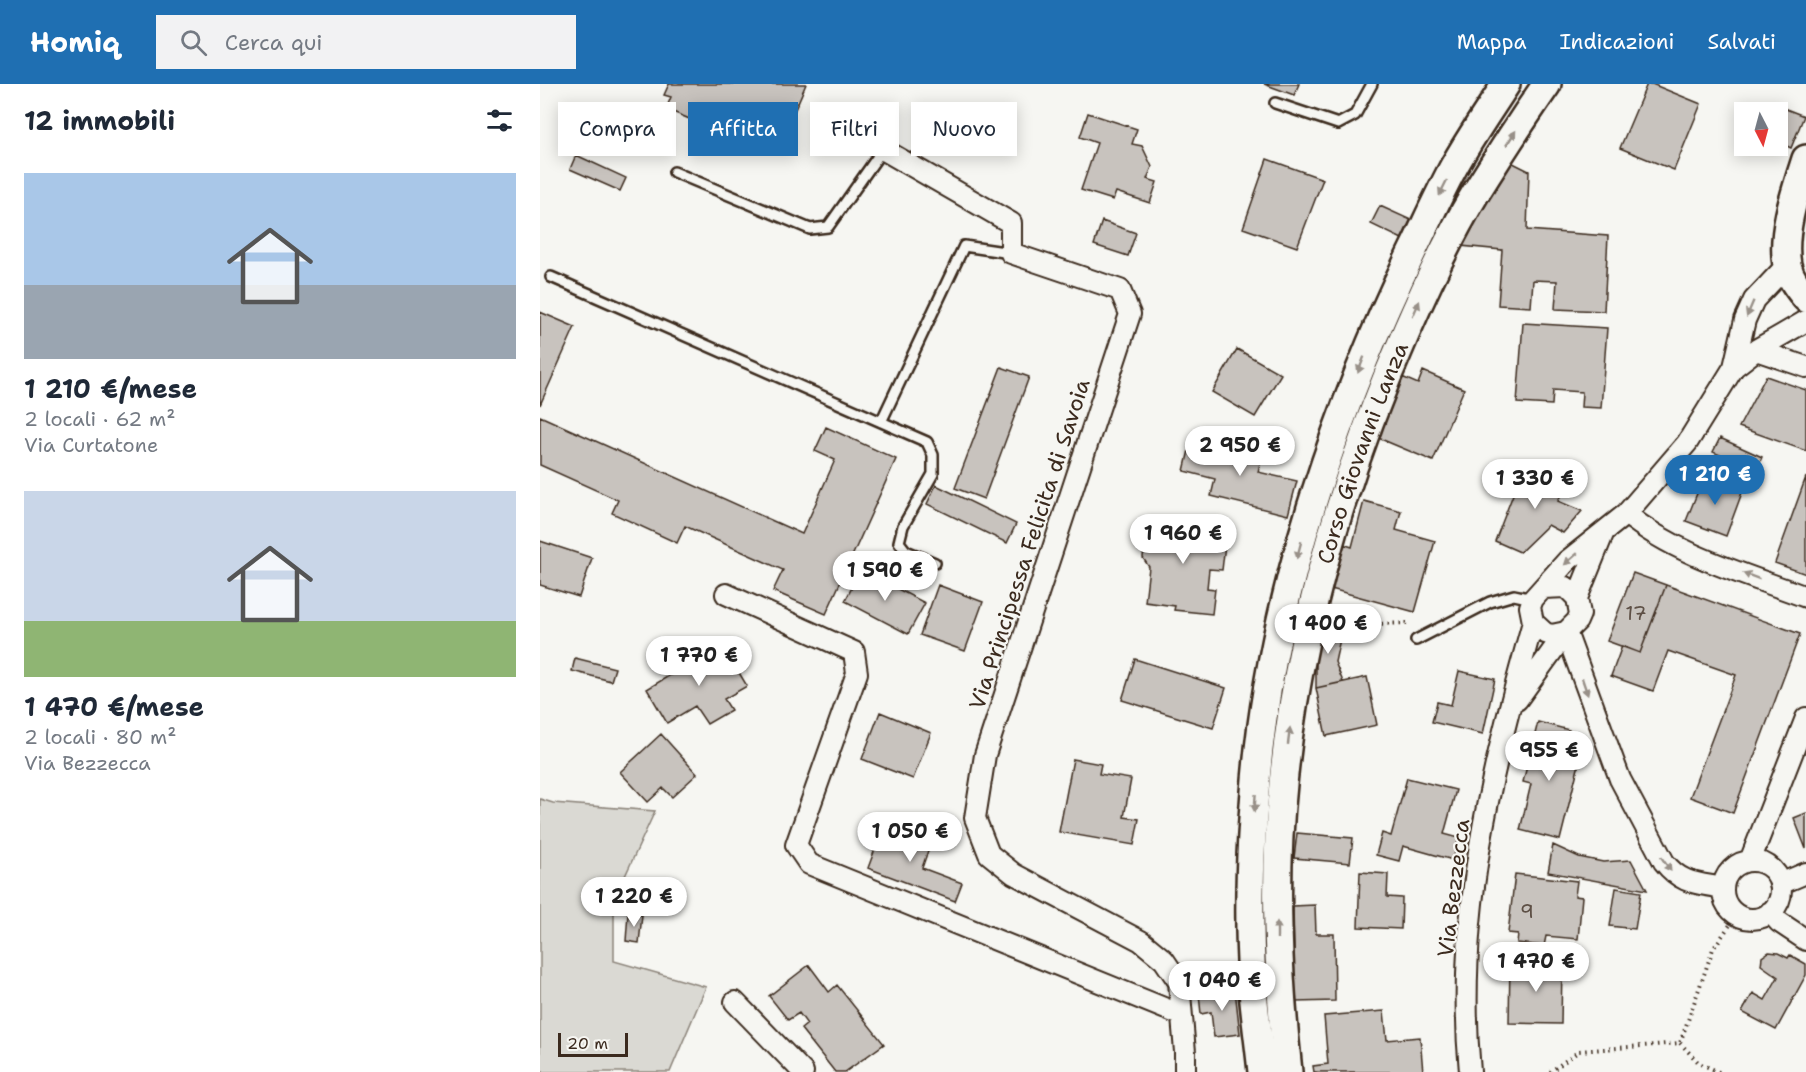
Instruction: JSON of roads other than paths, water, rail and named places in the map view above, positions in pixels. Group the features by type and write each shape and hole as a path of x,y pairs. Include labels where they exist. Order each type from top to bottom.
{"street":[{"name":"Corso Giovanni Lanza","path":"1262,1072 1252,979 1253,826 1259,747 1268,689 1290,585 1302,539 1362,363 1401,274 1453,168 1506,84"},
{"name":"Corso Giovanni Lanza","path":"1288,1072 1277,932 1280,818 1292,710 1324,563 1340,508 1380,391 1428,283 1474,195 1547,84"},
{"path":"894,156 1011,223 1011,253"},
{"path":"1806,159 1790,210 1797,258 1794,281 1806,298"},
{"name":"Via Principessa Felicita di Savoia","path":"1011,253 1120,290 1130,314 985,755 975,818 988,854 1014,874 1140,941 1164,960 1179,982 1185,1072"},
{"path":"1734,367 1745,320 1754,300 1797,258"},
{"path":"1734,367 1756,350 1806,321"},
{"path":"1756,350 1806,367"},
{"name":"Via Bezzecca","path":"1470,1072 1466,1034 1468,940 1475,869 1508,712 1533,622 1531,615 1538,593 1567,561 1626,514 1687,443 1734,367"},
{"path":"1626,514 1669,544 1806,597"},
{"name":"Via Bezzecca","path":"1508,712 1566,632 1573,627 1580,614 1577,598 1603,533"},
{"path":"1538,593 1566,587 1577,598"},
{"path":"726,594 854,652 857,673 796,845 809,864 1181,1015"},
{"path":"1533,622 1545,633 1552,635 1566,632 1620,779 1664,862 1673,874 1687,881 1723,888"},
{"path":"1750,861 1806,718"},
{"path":"1750,861 1762,863 1770,868 1777,875 1780,885 1777,904 1763,917 1753,919 1737,915 1727,906 1723,897 1723,888 1729,871 1750,861"},
{"path":"1780,885 1806,873"},
{"path":"1770,912 1779,922 1806,940"},
{"path":"735,1002 803,1072"}],"lane":[{"path":"1275,103 1338,124 1355,115 1371,84"},
{"path":"674,172 810,229 828,227 871,156"},
{"path":"881,422 964,246 1011,253"},
{"path":"551,277 927,442 933,456 933,474 903,526 899,542 906,550 935,564"},
{"path":"1416,640 1490,603 1514,595 1538,593"}]}
